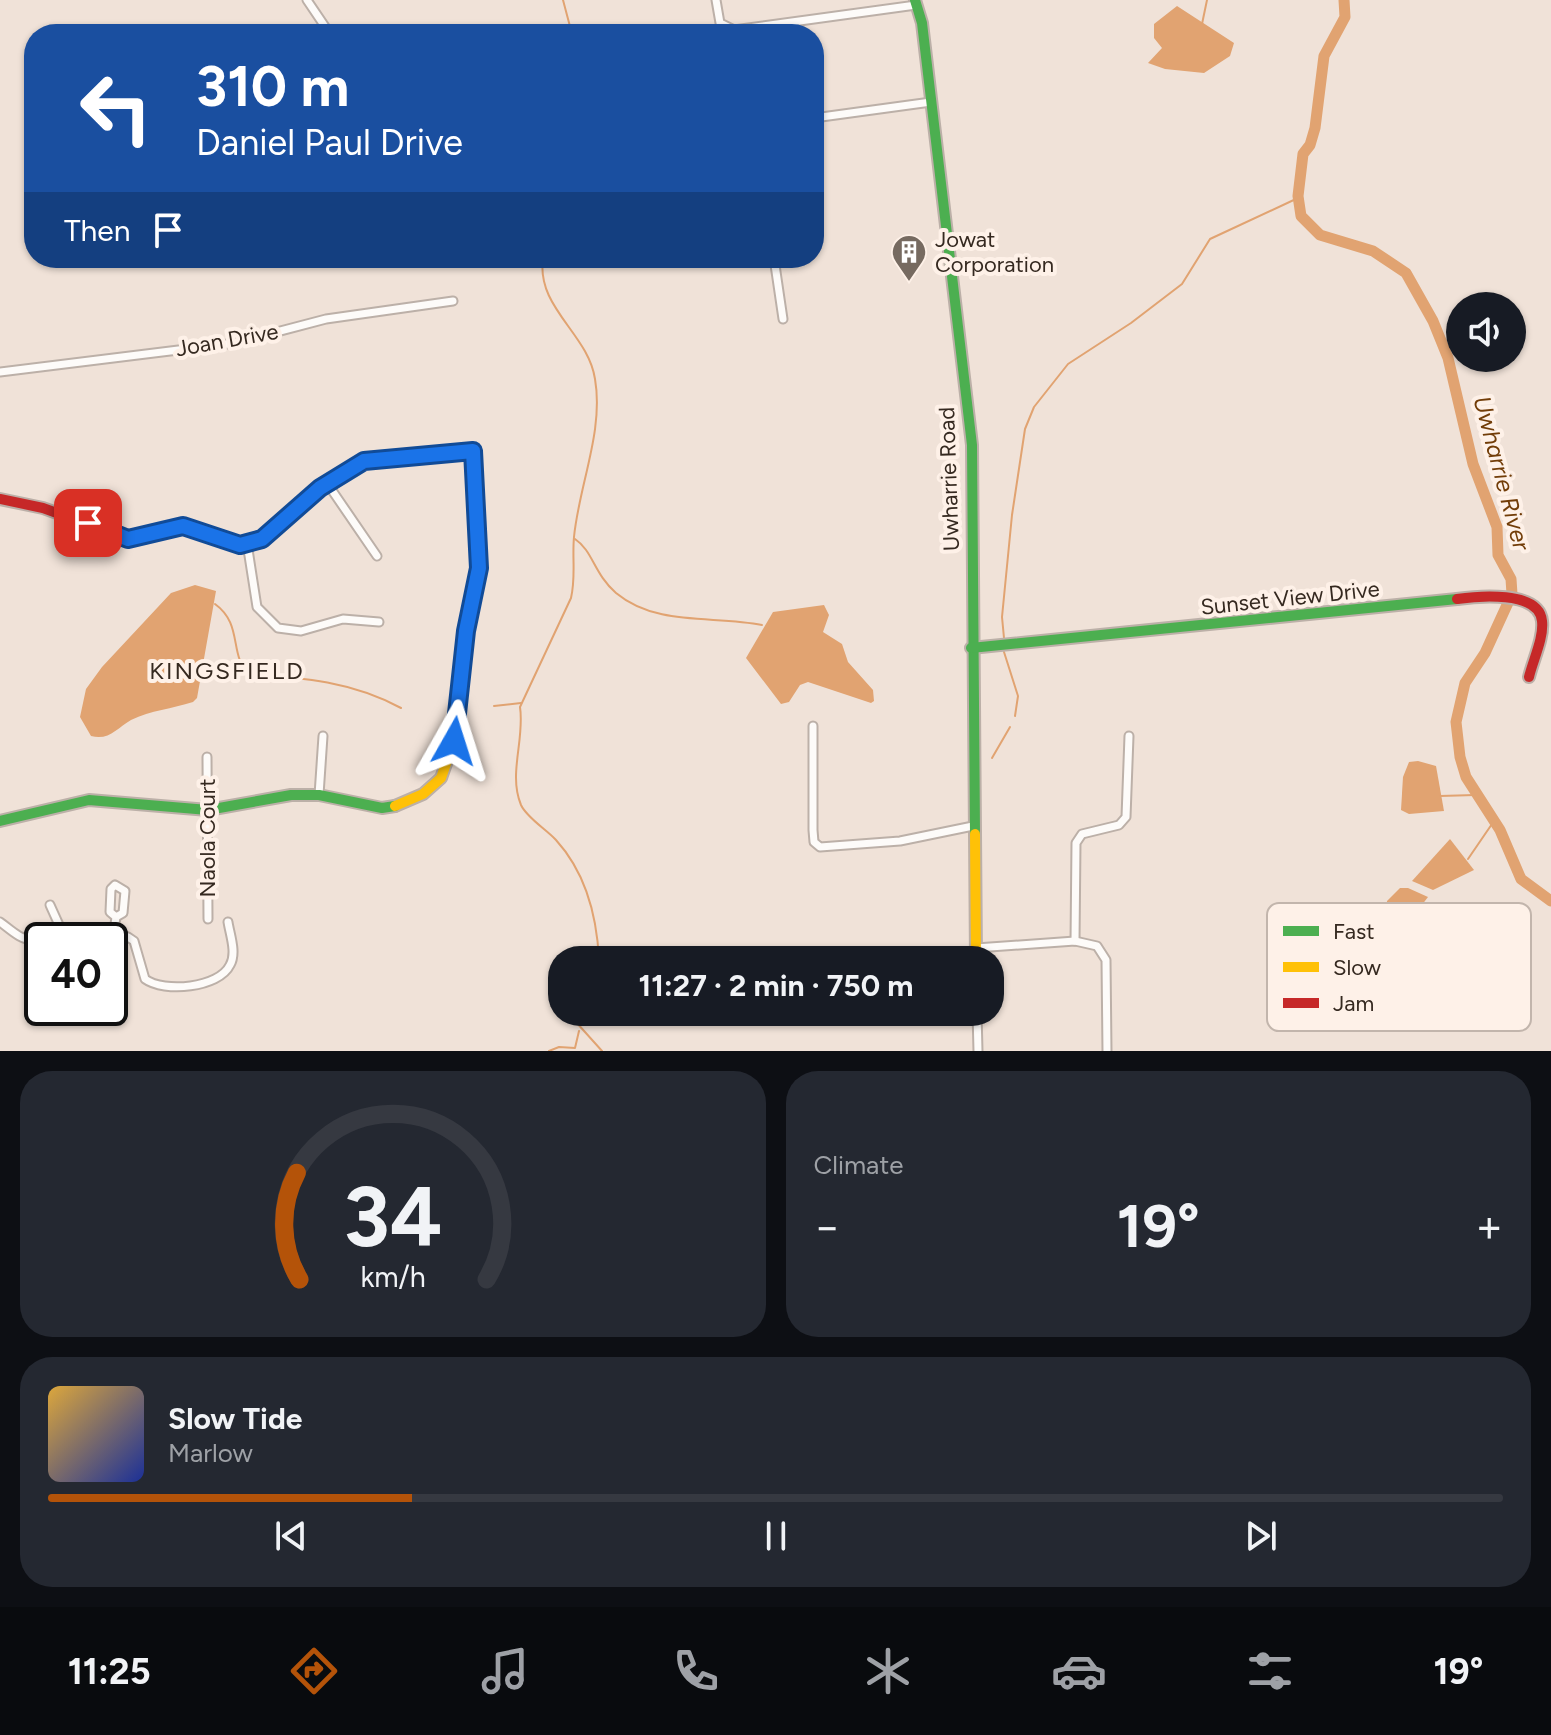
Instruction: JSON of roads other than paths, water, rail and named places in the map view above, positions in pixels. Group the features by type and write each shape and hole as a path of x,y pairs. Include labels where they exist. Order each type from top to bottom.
{"street":[{"path":"307,0 323,24"},
{"path":"716,0 722,24"},
{"path":"774,24 916,3"},
{"name":"Uwharrie Road","path":"916,3 931,102 972,445 971,648 976,946"},
{"path":"824,117 931,102"},
{"path":"775,268 783,319"},
{"name":"Joan Drive","path":"0,372 235,343 326,319 453,301"},
{"path":"0,499 43,508 128,539 183,526 240,545 262,539 327,483 364,461 473,451 479,568 463,652 454,741 441,778 423,794 401,805 366,808 319,795 291,795 208,810 89,800 35,810 0,821"},
{"path":"327,483 377,556"},
{"path":"247,543 257,607 278,628 301,631 359,618 379,622"},
{"name":"Sunset View Drive","path":"971,648 1382,609 1482,595 1510,598 1537,609 1543,619 1529,677"},
{"path":"813,726 814,842 829,848 900,841 973,826"},
{"path":"319,795 323,736"},
{"path":"1075,941 1076,843 1082,834 1119,825 1126,817 1129,736"},
{"name":"Naola Court","path":"207,757 208,919"},
{"path":"50,905 58,922"},
{"path":"115,922 116,917"},
{"path":"0,922 24,937"},
{"path":"128,938 134,941 145,979 167,987 210,981 224,975 233,959 228,922"},
{"path":"1004,946 1075,941 1097,946 1106,960 1107,1051"},
{"path":"977,1026 978,1051"}],"waterway":[{"path":"563,0 569,24"},
{"path":"1202,24 1207,0"},
{"name":"Uwharrie River","path":"1344,0 1345,17 1324,56 1315,128 1310,145 1303,154 1298,196 1301,216 1320,235 1373,251 1406,273 1433,321 1448,358 1473,464 1497,527 1498,555 1511,579 1512,594 1485,653 1465,683 1456,722 1460,757 1466,777 1500,830 1521,879 1551,901"},
{"path":"1004,638 1002,617 1012,515 1025,429 1034,407 1068,364 1131,323 1182,284 1210,239 1298,198"},
{"path":"543,268 547,292 590,363 597,399 594,438 574,537 571,598 520,707 516,781 524,810 556,840 582,881 596,928 598,946"},
{"path":"575,539 586,550 609,586 632,604 649,611 686,618 762,625"},
{"path":"215,604 230,621 239,659 250,675 327,682 365,692 401,708"},
{"path":"1004,652 1018,696 1015,716"},
{"path":"494,706 521,703"},
{"path":"992,758 1010,727"},
{"path":"1440,796 1475,795"},
{"path":"1468,859 1494,821"},
{"path":"580,1026 602,1051"},
{"path":"549,1051 559,1047 575,1048 579,1031"}],"place":[{"name":"Jowat Corporation","path":"909,283"}],"district":[{"name":"KINGSFIELD","path":"227,670"}]}
